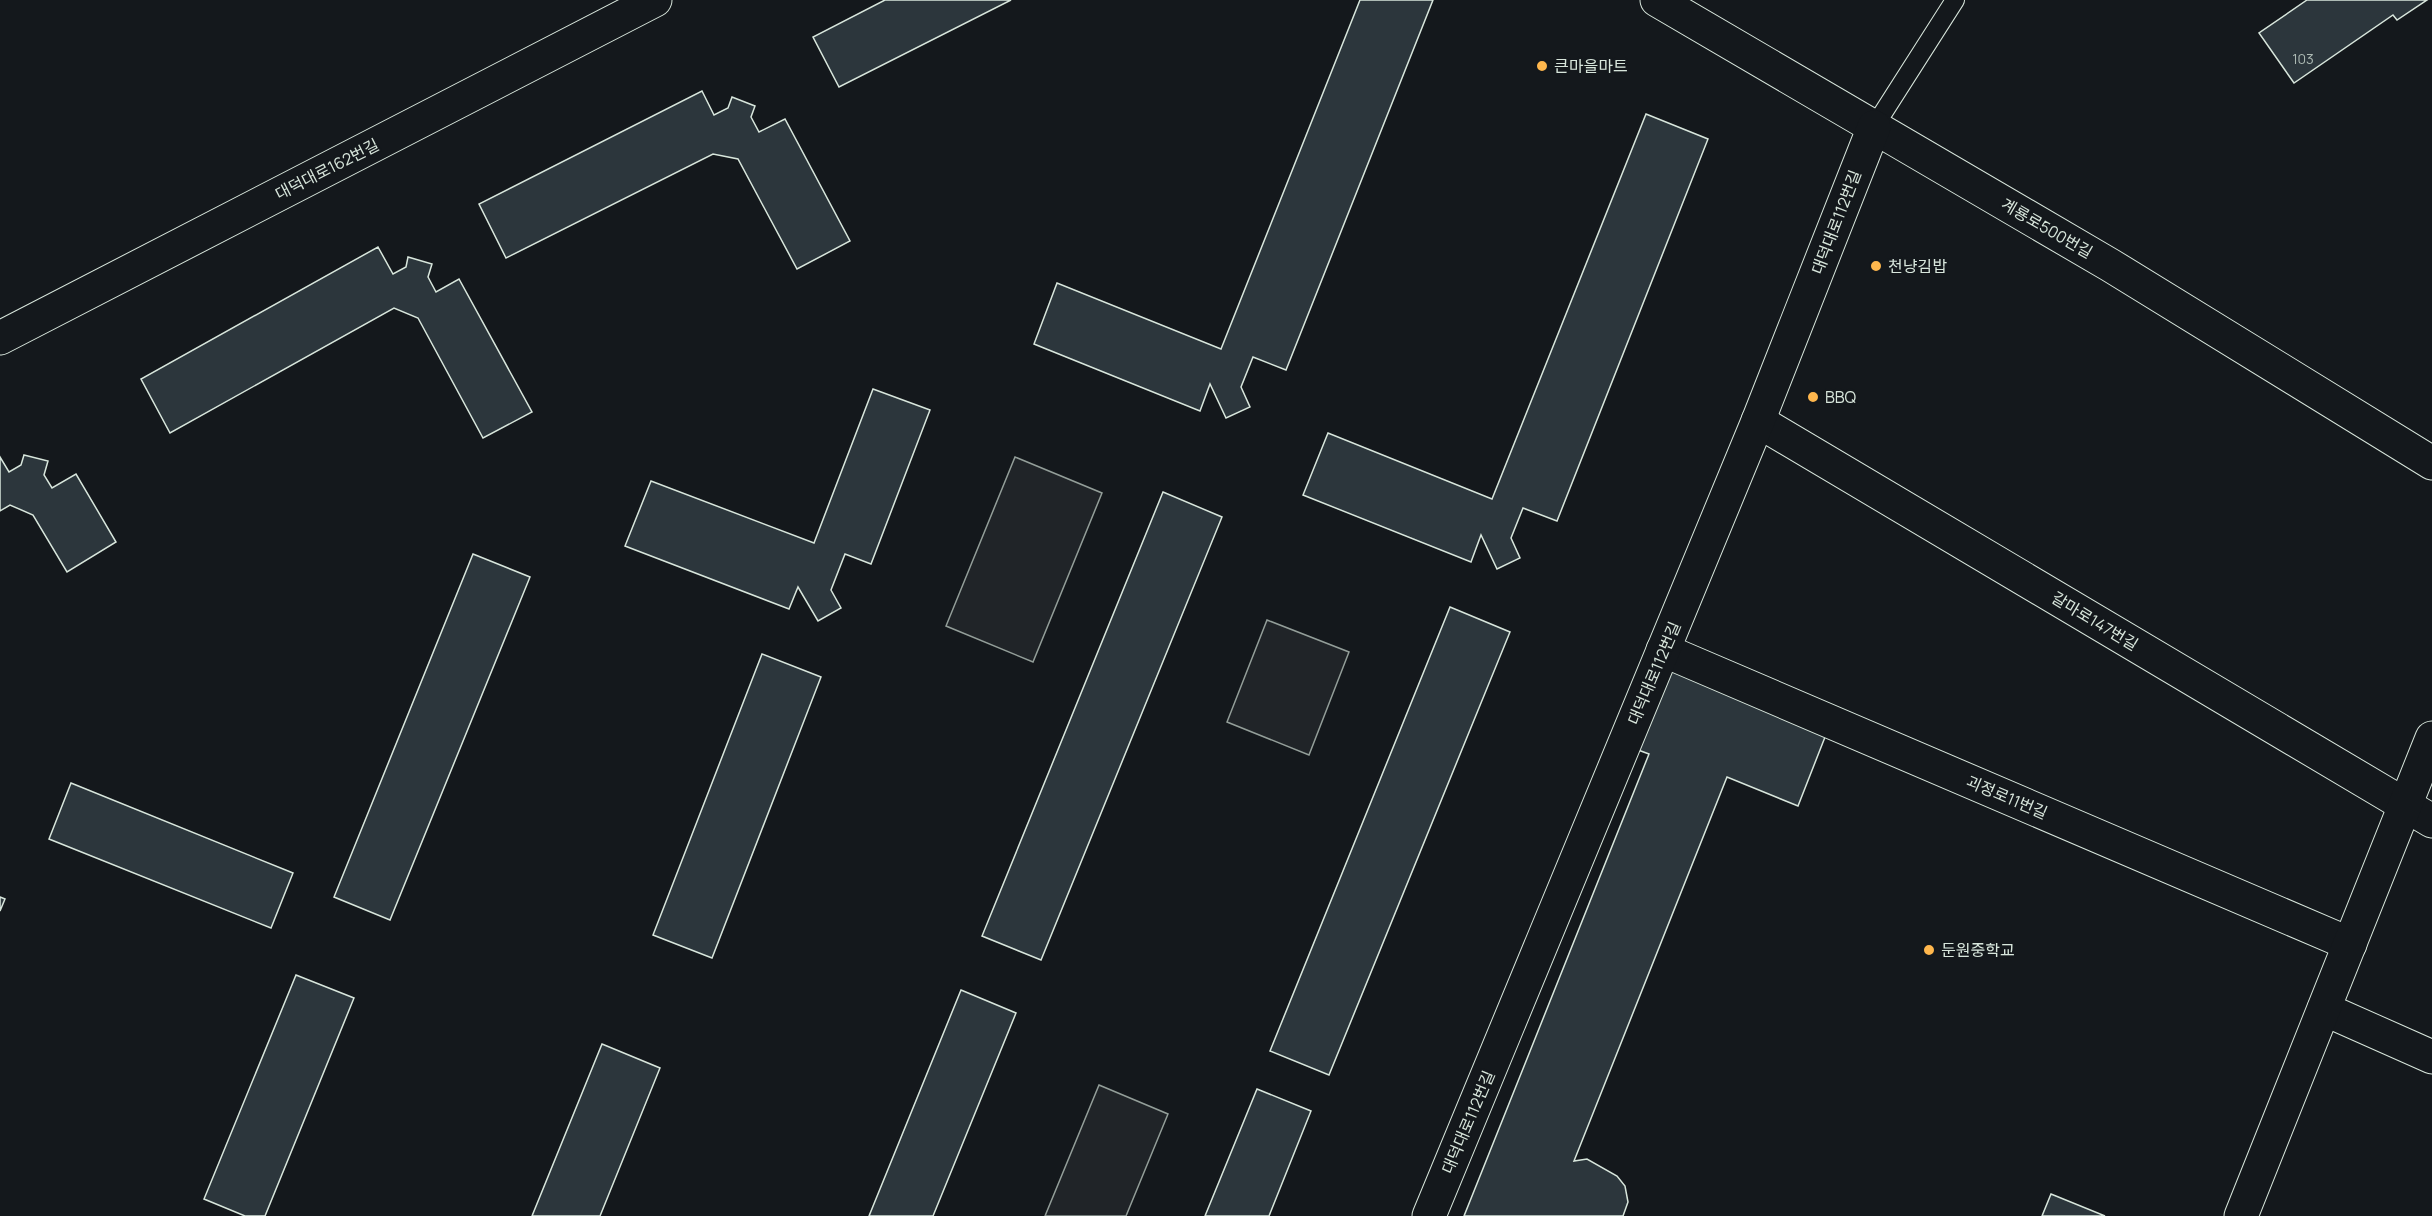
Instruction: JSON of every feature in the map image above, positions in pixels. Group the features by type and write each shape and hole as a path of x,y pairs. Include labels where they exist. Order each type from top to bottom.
{"street":[{"name":"대덕대로162번길","path":"0,338 655,0"},
{"name":"계룡로500번길","path":"1657,0 2110,265 2432,463"},
{"name":"대덕대로112번길","path":"1429,1216 1758,421 1874,127"},
{"name":"갈마로147번길","path":"1758,421 2419,813"},
{"name":"괴정로11번길","path":"1664,650 2350,944"},
{"path":"2252,1213 2350,944 2419,813 2432,738"},
{"path":"2325,1009 2432,1057"}],"lane":[{"path":"1874,127 1954,0"}],"shaded area":[{"path":"1015,457 1102,493 1033,662 946,626"},
{"path":"1267,620 1349,652 1309,755 1227,722"},
{"path":"1099,1085 1168,1114 1126,1216 1045,1216"}],"building":[{"path":"885,0 1011,0 839,87 813,37"},
{"path":"1360,0 1433,0 1286,370 1253,357 1241,387 1250,407 1226,418 1210,384 1200,411 1034,344 1057,283 1221,349"},
{"path":"2307,0 2427,0 2397,20 2393,15 2294,83 2259,33"},
{"path":"702,91 714,115 728,108 732,97 755,106 751,117 759,132 785,119 850,241 797,269 738,159 713,154 506,258 479,204"},
{"path":"1646,114 1708,139 1557,521 1523,508 1511,538 1520,558 1497,569 1481,535 1471,562 1303,495 1328,433 1492,499"},
{"path":"378,247 393,274 406,267 408,257 432,264 428,277 436,292 459,279 532,412 483,438 418,318 394,308 170,433 141,379"},
{"path":"873,389 930,410 871,564 845,554 831,590 841,608 818,621 798,587 789,609 625,546 651,481 814,543"},
{"path":"24,455 48,461 44,475 52,488 76,474 116,542 67,572 33,515 10,505 0,511 0,457 9,472 21,465"},
{"path":"1163,492 1222,517 1041,960 982,936"},
{"path":"473,554 530,577 390,920 334,897"},
{"path":"1450,607 1510,632 1329,1075 1270,1051"},
{"path":"762,654 821,677 712,958 653,935"},
{"path":"1662,665 1827,732 1798,806 1727,777 1574,1161 1587,1159 1617,1176 1625,1186 1628,1202 1623,1216 1464,1216 1649,754 1630,747"},
{"path":"71,783 293,873 271,928 49,839"},
{"path":"0,897 5,899 0,911"},
{"path":"296,975 354,998 265,1216 245,1216 204,1199"},
{"path":"961,990 1016,1013 933,1216 869,1216"},
{"path":"602,1044 660,1068 600,1216 532,1216"},
{"path":"1257,1089 1311,1111 1269,1216 1205,1216"},
{"path":"2051,1194 2105,1216 2042,1216"}],"place":[{"name":"큰마을마트","path":"1542,66"},
{"name":"천냥김밥","path":"1876,266"},
{"name":"BBQ","path":"1813,397"},
{"name":"둔원중학교","path":"1929,950"}]}
